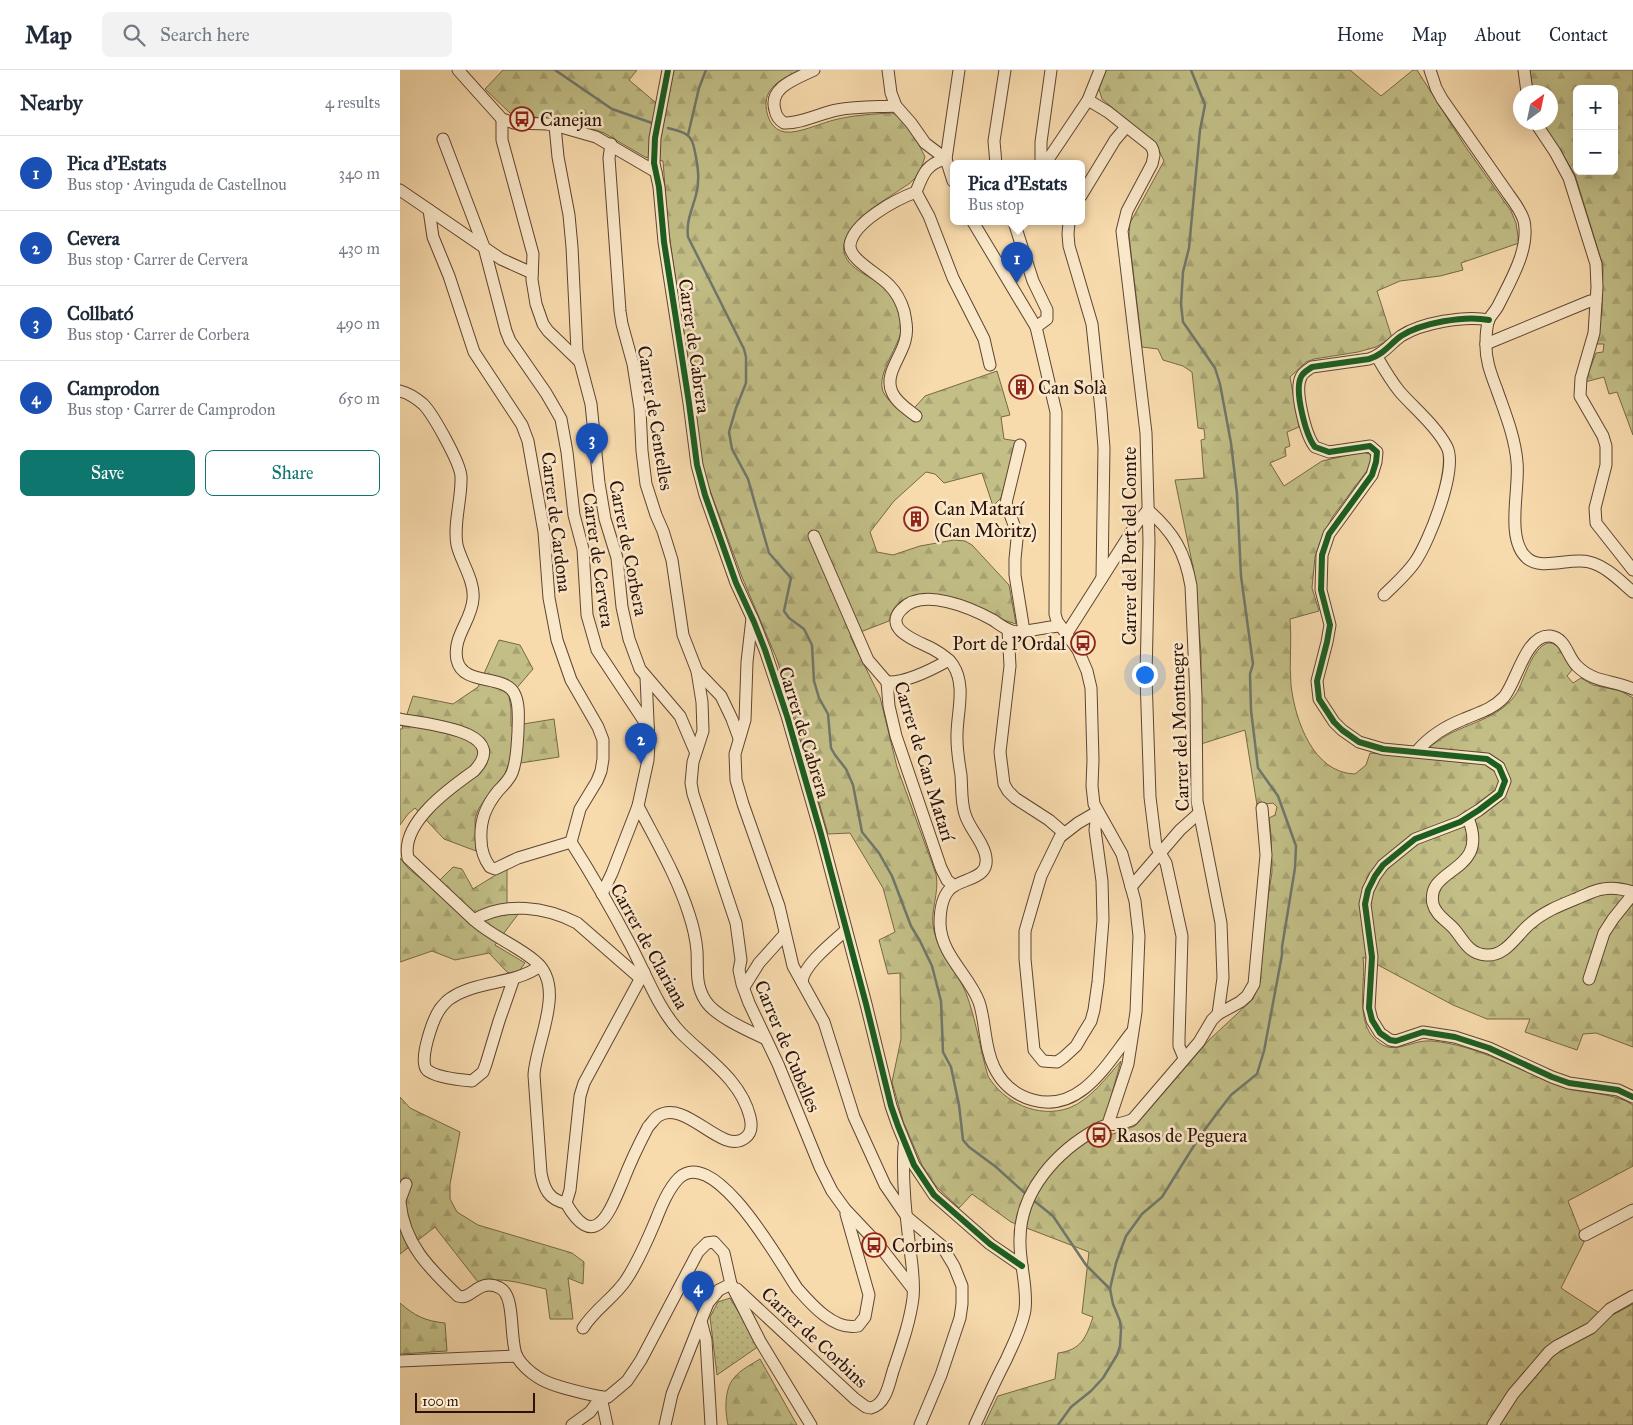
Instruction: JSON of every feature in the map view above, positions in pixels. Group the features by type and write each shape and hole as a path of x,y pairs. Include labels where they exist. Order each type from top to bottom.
{"street":[{"path":"458,70 502,119 514,123 525,122 555,126 587,134 611,144 656,172"},
{"name":"Carrer de Cabrera","path":"668,70 654,152 664,242 699,474 736,583 752,618 787,716 846,930 891,1106 904,1142 914,1165 934,1195 990,1244 1022,1266"},
{"path":"814,70 787,84 776,94 773,102 776,113 784,123 796,122 839,110 896,106"},
{"path":"888,70 891,93 896,106 925,143 947,164"},
{"path":"950,172 947,164 959,70"},
{"path":"996,160 994,141 1005,70"},
{"path":"1043,160 1042,142 1051,70"},
{"path":"1046,160 1088,100 1100,70"},
{"path":"1430,70 1442,99 1514,201 1524,222 1524,242 1499,304 1489,320 1486,344 1488,363 1516,450 1518,473 1515,526 1517,541 1527,559 1538,564 1588,561 1600,566 1633,592"},
{"path":"1524,70 1526,85"},
{"name":"Carrer del Port del Comte","path":"1088,100 1104,108 1150,146 1154,156 1152,164 1127,211 1122,231 1146,424 1148,510 1146,677 1154,835 1156,846 1166,863 1182,936 1179,1046 1184,1058"},
{"path":"502,119 502,140 533,254 532,273 536,304 544,324 561,345 579,362"},
{"name":"Carrer de Corbera","path":"555,126 558,157 570,223 577,351 591,404 599,483 605,519 617,558 622,607 626,625 640,668 680,716 695,751"},
{"path":"1085,189 1115,140 1126,127"},
{"path":"1540,130 1562,163 1575,195 1598,275 1592,342 1579,388 1583,403 1596,423 1606,446 1606,465 1594,516 1600,530 1633,570"},
{"name":"Carrer de Cervera","path":"443,139 484,247 510,341 546,393 561,420 567,452 574,515 583,549 587,615 594,644 604,663 648,727"},
{"name":"Carrer de Centelles","path":"611,144 609,158 620,311 633,364 640,409 646,484 653,507 664,531 672,560 683,635 697,671 721,696 739,738"},
{"path":"916,416 896,398 890,386 892,370 905,340 906,328 901,301 884,280 854,258 850,250 850,244 853,236 874,215 895,200 916,192 927,169 934,162 947,164"},
{"path":"400,190 484,247 508,262 532,273"},
{"path":"916,192 929,216 953,278 984,338 990,364"},
{"name":"Carrer de Cardona","path":"429,210 433,237 474,352 522,425 528,441 544,532 548,598 557,640 570,680 604,740 601,771 580,809 572,842"},
{"path":"975,225 1036,327 1056,412 1055,614 1063,630 1078,650 1087,671 1091,688 1092,786 1097,812 1095,830 1102,881 1103,920 1096,1001 1091,1021 1076,1046 1057,1062 1049,1063 1043,1061 1034,1050 1024,942 1025,931 1041,876 1060,837 1088,816 1097,812"},
{"path":"1016,225 1033,281 1047,310 1047,319 1036,327"},
{"path":"1070,225 1069,246 1092,324 1103,428 1102,578"},
{"path":"1486,344 1590,301 1596,301"},
{"path":"1489,320 1481,318 1467,319 1426,326 1410,331 1377,357 1312,366 1305,371 1299,382 1306,428 1315,447 1329,452 1370,446 1374,448 1377,456 1372,475 1329,534 1322,555 1321,590 1330,625 1316,686 1319,699 1334,722 1360,742 1383,749 1486,759 1500,767 1505,781 1502,790 1496,797 1468,818 1415,839 1383,865 1372,882 1365,904 1372,957 1369,1008 1374,1025 1384,1037 1396,1041 1423,1032 1455,1037 1489,1048 1569,1083 1618,1090 1633,1097"},
{"path":"1377,357 1399,390 1446,444 1450,456 1441,503 1423,549 1404,576 1384,596"},
{"path":"400,391 411,395 426,408 456,458 461,472 457,544 473,594 471,610 457,643 456,657 458,664 463,671 469,674 506,685 512,689 517,702 518,733 514,766 512,775 490,802 482,819 481,844 483,856 490,867 495,868 518,858 572,842"},
{"path":"1020,445 1006,503 1017,539 1016,575 1024,631"},
{"path":"1063,630 1102,578 1137,523 1148,510"},
{"name":"Carrer del Montnegre","path":"1148,510 1167,528 1181,548 1188,568 1191,586 1196,696 1197,801 1221,923 1223,978 1218,1014"},
{"name":"Carrer de Can Matarí","path":"814,536 868,660 887,682 889,706 896,736 941,868 947,880 954,886"},
{"path":"1063,630 1044,627 1014,632 980,614 948,602 930,599 903,607 897,616 897,627 909,637 933,649 949,660 958,675 960,690 957,739 962,801 967,818 984,850 986,862 982,871 976,876 954,886 948,891 942,902 940,927 950,956 971,986 979,1002 992,1064 999,1077 1008,1087 1028,1099 1040,1102 1067,1100 1081,1092 1108,1064 1132,1032"},
{"name":"Carrer de Cubelles","path":"752,618 747,662 745,720 735,759 738,789 779,906 793,966 827,1030 844,1090 861,1135 885,1185 907,1217"},
{"path":"1008,630 1010,666 1000,752 1004,784 1015,798 1049,820 1064,833"},
{"path":"1416,751 1430,738 1447,727 1486,710 1499,702 1510,688 1528,650 1537,640 1547,636 1560,640 1575,664 1592,677 1633,689"},
{"path":"887,682 895,682 934,668 949,660"},
{"name":"Carrer de Cubelles","path":"697,671 702,702 703,730 695,751 691,772 693,794 736,923 741,960 739,970 744,987 820,1167 832,1191 845,1209 878,1244 914,1289"},
{"path":"602,894 638,806 648,760 646,677"},
{"path":"400,719 460,731 476,738 482,747 484,755 481,764 415,815 406,826 402,845 408,858 430,876 452,900 486,931 521,951 540,966 548,982 548,1015 535,1063 534,1093 541,1174 545,1189 558,1202 566,1203 570,1190 573,1149 582,1090 588,1073 642,975 577,923 568,918 538,910 517,908 496,910 483,914 474,920"},
{"path":"638,806 680,890 689,914 696,944 698,985 706,1002 722,1015 766,1039"},
{"path":"975,1425 1022,1322 1026,1291 1019,1241 1021,1222 1028,1201 1039,1180 1056,1160 1097,1129 1108,1124 1123,1124 1133,1119 1198,1042 1218,1014 1240,1002 1247,996 1254,984 1266,855 1262,808"},
{"path":"1097,812 1122,854 1131,888 1139,936 1136,1012 1128,1064 1108,1124"},
{"path":"1131,888 1180,830 1199,813"},
{"path":"1468,818 1474,841 1468,857 1460,866 1438,881 1432,898 1434,907 1440,916 1453,927 1466,945 1476,953 1488,956 1503,951 1537,917 1595,891 1609,888 1633,893 1604,933 1589,979"},
{"name":"Carrer de Clariana","path":"566,1203 576,1219 586,1226 594,1226 600,1223 612,1208 648,1128 657,1117 672,1113 681,1115 729,1140 741,1141 750,1134 751,1120 743,1097 727,1076 665,1013 642,975 627,938 572,842"},
{"path":"802,982 802,978 816,958 846,930"},
{"path":"744,987 759,962 786,934"},
{"path":"514,978 483,1072 472,1081 440,1076 427,1070 423,1060 426,1048 439,1010 445,1003 457,994 489,983 531,973 540,966"},
{"name":"Carrer de Corbins","path":"731,1284 866,1407 871,1408 879,1404 886,1392 909,1320 914,1289 902,1169 904,1142"},
{"path":"583,1328 588,1320 626,1280 661,1207 678,1179 688,1173 710,1178 739,1202 804,1296 826,1316 846,1327 858,1326 866,1317 869,1295 845,1209"},
{"path":"406,1184 400,1201 403,1220 410,1241 426,1264 458,1296 466,1296 481,1286 488,1285 506,1292 510,1306 512,1336 517,1356 530,1372 546,1382 601,1397 608,1397 627,1381 641,1360 698,1252 707,1243 714,1242 722,1248 731,1284 760,1341 811,1425"},
{"path":"1584,1235 1633,1210"},
{"path":"907,1217 942,1246 954,1266 962,1286 960,1318 941,1375 920,1425"},
{"path":"665,1425 672,1394 713,1295 731,1284"},
{"path":"1493,1425 1513,1394 1545,1356 1557,1346 1591,1328 1604,1314 1633,1296"},
{"path":"701,1321 706,1340 713,1423"},
{"path":"400,1361 517,1356"},
{"path":"572,1425 590,1412 601,1397"},
{"path":"601,1397 607,1425"}],"green space":[{"path":"503,70 637,70 629,80 655,102 666,105 674,70 801,70 777,83 769,93 766,106 769,119 780,131 804,130 844,118 892,113 902,120 919,145 925,157 915,178 861,217 849,231 845,240 845,256 850,263 885,288 893,299 900,316 901,331 884,372 882,388 890,401 907,416 925,396 997,371 1010,415 1001,417 1004,439 1017,441 1001,498 993,506 982,473 944,483 935,474 926,472 894,501 870,532 877,552 893,555 920,546 954,540 965,541 972,545 1009,585 1016,624 926,595 902,601 894,608 889,621 850,636 880,697 897,767 936,874 937,888 933,924 936,940 966,993 973,1013 988,1076 1003,1094 1022,1106 1034,1110 1057,1111 1069,1108 1084,1100 1098,1088 1121,1061 1099,1139 1135,1126 1209,1040 1253,999 1260,982 1267,904 1272,872 1269,818 1275,815 1277,807 1273,803 1257,805 1245,730 1201,744 1201,654 1195,577 1175,480 1204,478 1201,440 1205,439 1204,429 1198,428 1192,372 1183,366 1163,360 1158,349 1142,347 1129,235 1130,223 1164,161 1156,144 1102,99 1099,89 1106,70 1350,70 1381,96 1413,70 1417,70 1465,146 1511,211 1516,223 1519,243 1461,263 1463,270 1440,276 1400,281 1377,291 1392,338 1376,347 1306,362 1290,377 1299,427 1287,432 1290,446 1285,448 1286,456 1270,463 1284,486 1322,461 1362,452 1370,454 1371,459 1369,468 1333,516 1320,542 1315,557 1312,588 1319,611 1290,619 1290,677 1293,699 1302,728 1317,755 1328,765 1340,771 1355,774 1366,765 1370,753 1416,757 1447,735 1486,718 1503,708 1516,694 1537,651 1548,643 1556,645 1563,653 1572,670 1567,676 1573,683 1581,678 1593,685 1621,691 1633,698 1633,1047 1596,1033 1583,1034 1577,1050 1525,1032 1530,1019 1487,1019 1453,1005 1363,957 1363,1008 1367,1028 1379,1043 1386,1047 1401,1047 1423,1041 1449,1043 1482,1053 1562,1087 1608,1095 1633,1105 1633,1166 1568,1201 1584,1242 1561,1288 1607,1318 1633,1304 1633,1425 984,1425 998,1396 1055,1379 1058,1353 1072,1349 1085,1337 1093,1317 1082,1313 1089,1252 1011,1222 972,1194 959,1208 936,1186 922,1165 903,1121 892,1082 901,1039 900,973 888,974 879,940 895,932 883,888 850,833 828,834 776,657 742,577 704,474 668,227 663,161 645,157 604,133 584,126 558,119 517,116 510,113 485,89"},
{"path":"1530,70 1633,70 1633,435 1617,392 1609,394 1604,377 1585,382 1596,353 1603,352 1604,344 1597,344 1602,309 1603,266 1575,175 1618,175 1618,85 1573,85 1573,172 1545,130 1558,130 1558,85 1532,85"},
{"path":"499,640 520,645 533,669 509,697 511,726 554,719 559,757 508,765 504,777 478,810 475,819 476,851 444,839 415,808 400,825 400,729 402,729 413,696 453,704 478,687"},
{"path":"400,858 408,868 432,888 453,867 462,869 473,889 507,868 507,913 519,913 495,945 525,963 519,971 508,973 489,953 455,960 432,951 400,962"},
{"path":"400,1097 410,1108 460,1132 450,1184 450,1199 457,1212 478,1225 572,1253 584,1262 583,1284 568,1278 573,1319 550,1319 546,1289 504,1280 478,1282 435,1227 400,1254"},
{"path":"730,1298 759,1346 717,1375 710,1317 718,1302"},
{"path":"400,1303 421,1317 445,1323 447,1351 400,1354"},
{"path":"760,1359 797,1425 728,1425 726,1401 728,1388 739,1372"}],"waterway":[{"path":"555,70 612,109 652,123"},
{"path":"688,135 699,88 706,70"},
{"path":"1058,1425 1071,1407 1091,1391 1103,1378 1117,1355 1120,1346 1121,1329 1110,1289 1116,1263 1126,1236 1142,1214 1162,1197 1200,1136 1231,1095 1257,1074 1264,1051 1282,955 1295,868 1296,846 1278,796 1258,768 1251,710 1250,674 1253,664 1241,576 1237,494 1231,443 1220,384 1215,368 1183,322 1181,304 1183,272 1189,248 1200,130 1205,105 1191,70"},
{"path":"668,128 685,134 690,138 693,145 698,168 698,184 689,221 688,237 744,349 746,357 746,383 729,432 732,449 748,479 769,553 791,578 784,611 789,618 804,629 812,645 814,681 819,698 828,714 831,748 846,769 853,785 862,832 879,853 892,876 911,926 932,966 941,1001 943,1052 951,1067 959,1105 963,1140 1027,1195"},
{"path":"1033,1200 1053,1216 1086,1265 1110,1289"}],"cycle path":[{"path":"668,70 655,138 654,163 659,187 664,242 697,465 705,495 736,583 765,650 787,716 821,834 891,1106 914,1165 934,1195 990,1244 1022,1266"},
{"path":"1489,320 1456,319 1420,327 1401,336 1382,352 1369,359 1312,367 1303,374 1299,384 1302,413 1308,433 1315,447 1329,452 1370,446 1377,452 1372,475 1329,534 1322,555 1321,590 1330,625 1317,681 1319,699 1334,722 1359,742 1383,749 1487,759 1499,767 1505,781 1500,794 1479,810 1460,822 1415,839 1383,865 1375,876 1368,890 1365,904 1372,957 1369,1008 1372,1020 1380,1033 1390,1040 1396,1041 1423,1032 1455,1037 1489,1048 1569,1083 1618,1090 1633,1097"}],"place":[{"name":"Canejan","path":"522,119"},
{"name":"Pica d'Estats","path":"1017,283"},
{"name":"Can Solà","path":"1021,387"},
{"name":"Collbató","path":"592,464"},
{"name":"Can Matarí (Can Mòritz)","path":"916,519"},
{"name":"Port de l'Ordal","path":"1083,643"},
{"name":"Cevera","path":"641,764"},
{"name":"Rasos de Peguera","path":"1099,1135"},
{"name":"Corbins","path":"874,1245"},
{"name":"Camprodon","path":"698,1312"}]}
